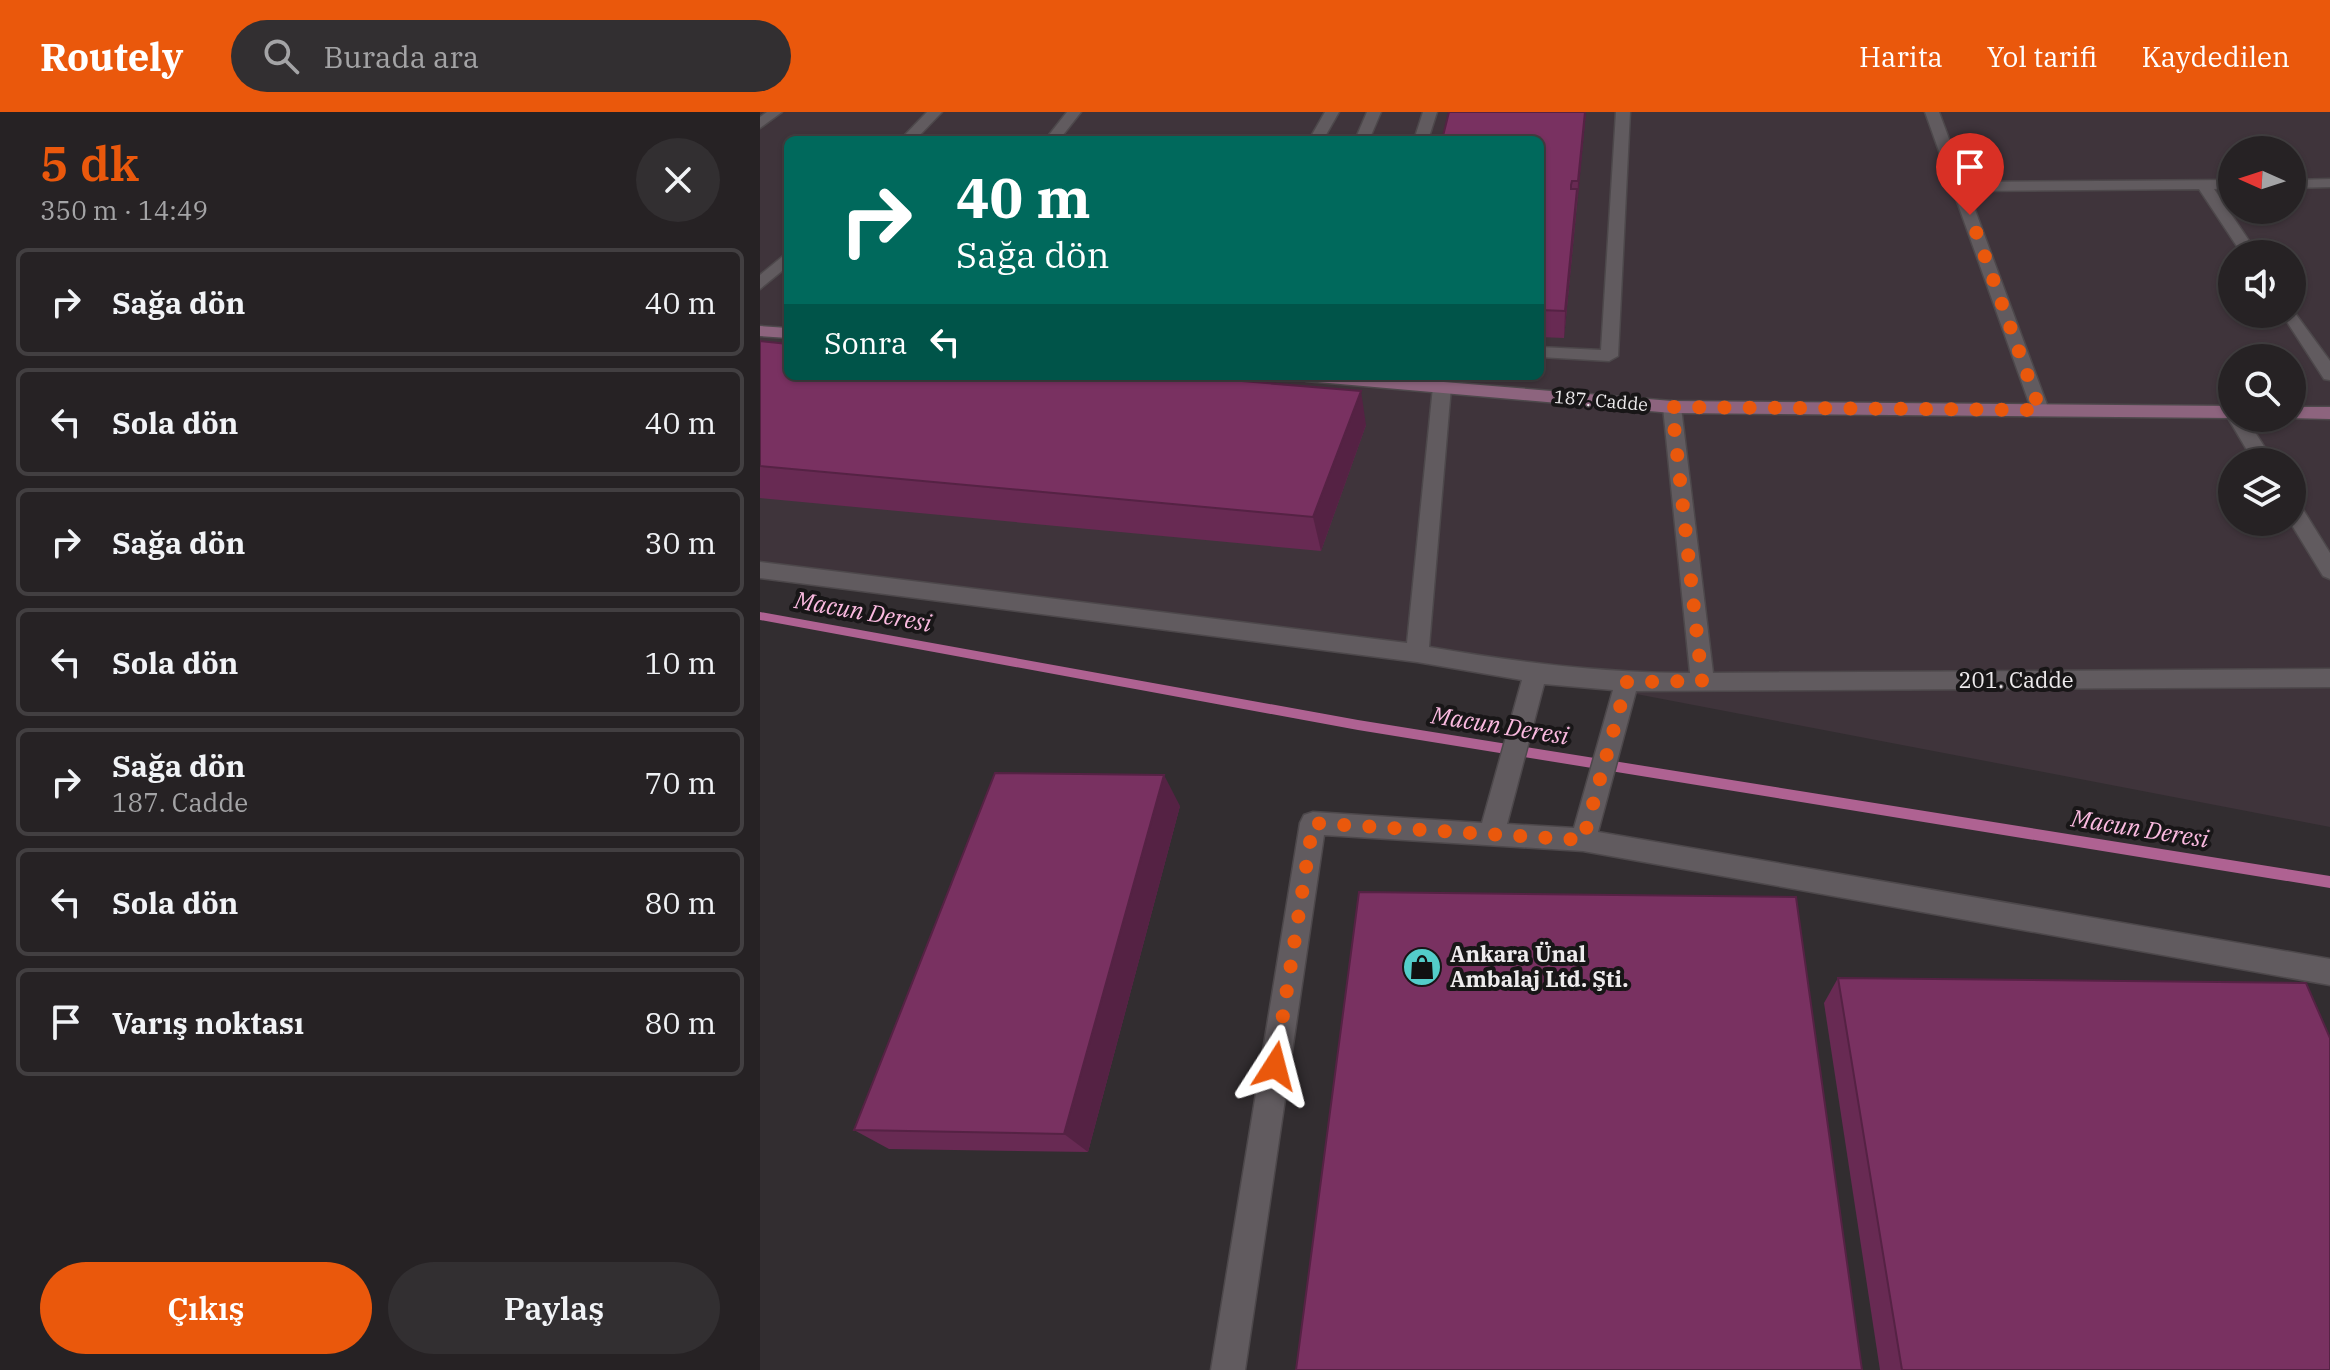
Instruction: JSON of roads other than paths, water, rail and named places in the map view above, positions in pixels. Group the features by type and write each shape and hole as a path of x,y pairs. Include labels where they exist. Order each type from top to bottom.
{"main road":[{"path":"760,331 784,333"},
{"name":"187. Cadde","path":"1370,380 1672,407 2218,412"},
{"path":"2306,413 2330,413"}],"street":[{"path":"760,124 775,112"},
{"path":"911,136 935,112"},
{"path":"1055,136 1074,112"},
{"path":"1318,136 1332,112"},
{"path":"1364,136 1374,112"},
{"path":"1422,136 1430,112"},
{"path":"1544,352 1609,356 1623,112"},
{"path":"1932,112 2040,410"},
{"path":"2306,184 2330,183"},
{"path":"1960,187 2218,184"},
{"path":"2204,185 2241,240"},
{"path":"760,284 784,261"},
{"path":"2299,328 2330,375"},
{"path":"1417,653 1442,387"},
{"path":"1672,407 1702,681"},
{"path":"2306,531 2330,571"},
{"name":"201. Cadde","path":"760,570 1417,653 1535,674 1627,682 2330,678"},
{"path":"1492,834 1535,674"},
{"path":"1583,840 1627,682"},
{"path":"1228,1370 1313,823 1583,840 2330,972"}],"waterway":[{"name":"Macun Deresi","path":"760,616 1358,725 2330,882"}],"place":[{"name":"Ankara Ünal Ambalaj Ltd. Şti.","path":"1422,967"}]}
